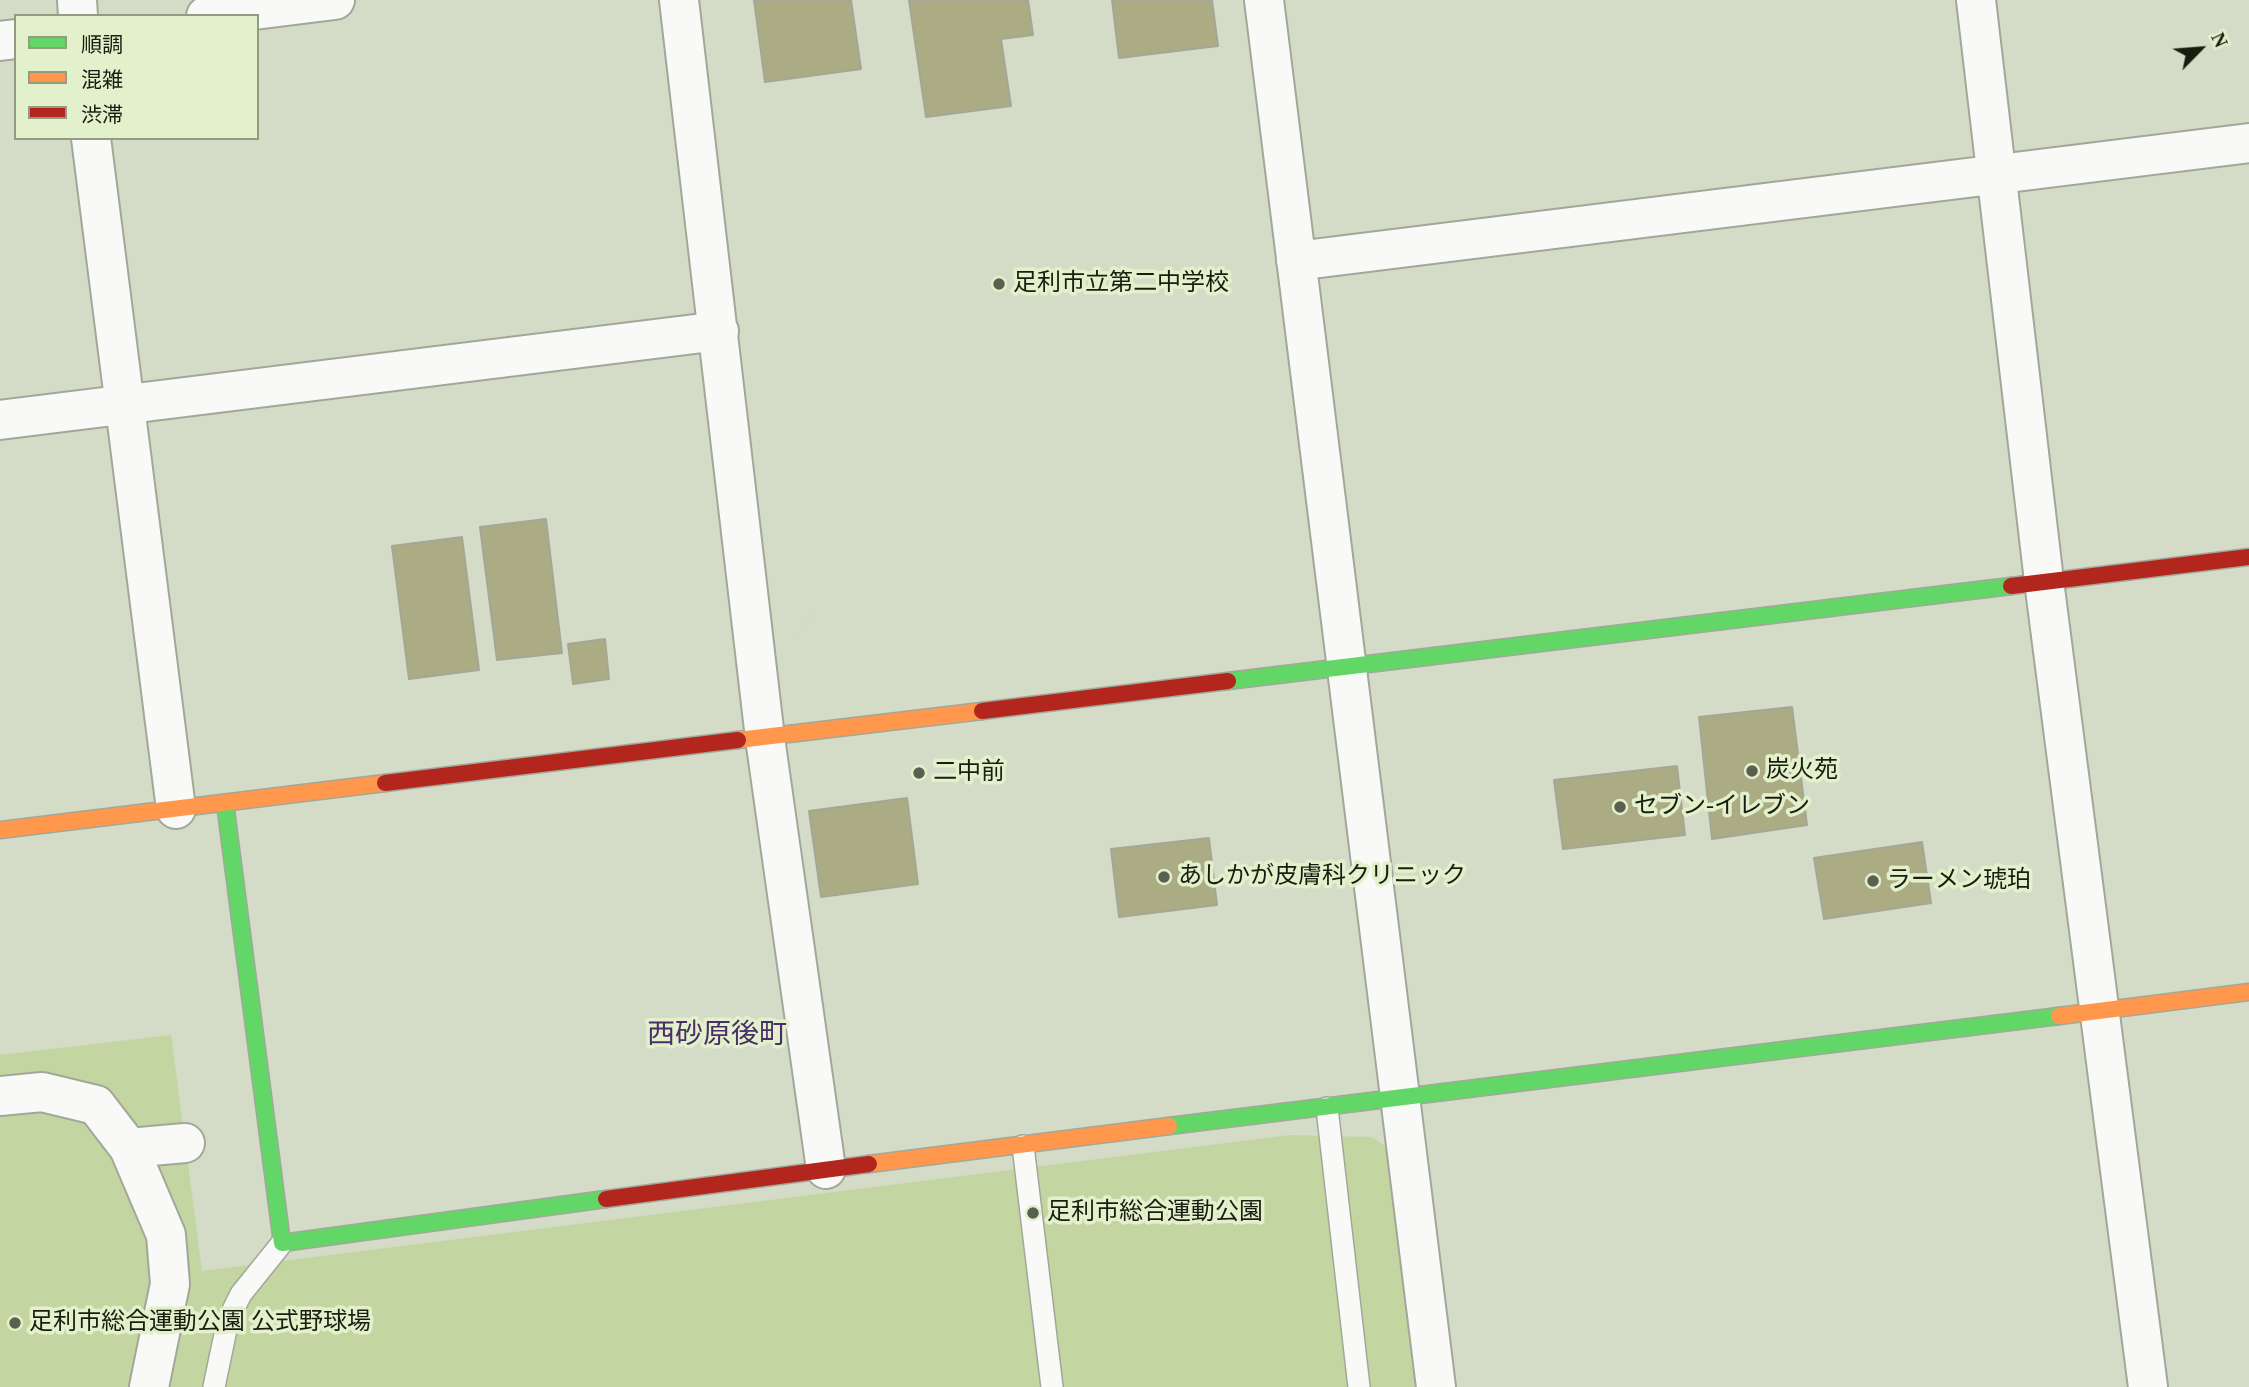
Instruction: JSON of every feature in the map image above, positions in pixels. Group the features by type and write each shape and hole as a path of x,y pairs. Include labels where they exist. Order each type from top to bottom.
{"street":[{"path":"222,14 335,0"},
{"path":"679,0 765,738 826,1169"},
{"path":"1264,0 1436,1387"},
{"path":"1976,0 2043,581 2148,1387"},
{"path":"92,140 123,405 176,809"},
{"path":"1296,261 2249,143"},
{"path":"0,420 719,331"},
{"path":"0,830 2249,557"},
{"path":"225,803 282,1243 826,1169 2249,992"},
{"path":"0,1096 42,1092 96,1105 129,1148 166,1235 170,1284 149,1387"},
{"path":"129,1148 185,1143"}],"lane":[{"path":"1327,1108 1359,1387"},
{"path":"1023,1146 1052,1387"},
{"path":"214,1387 228,1320 241,1294 282,1243"}],"green space":[{"name":"足利市総合運動公園","path":"171,1035 202,1271 1290,1135 1371,1137 1386,1146 1416,1387 0,1387 0,1055"}],"building":[{"path":"754,0 851,0 861,69 765,82"},
{"path":"909,0 1028,0 1033,35 1001,39 1011,106 926,117"},
{"path":"1112,0 1212,0 1218,46 1119,58"},
{"path":"546,519 562,653 497,660 480,527"},
{"path":"462,537 479,670 409,679 392,546"},
{"path":"605,639 609,679 573,684 568,644"},
{"name":"炭火苑","path":"1792,707 1807,825 1712,839 1699,717"},
{"name":"セブン-イレブン","path":"1677,766 1685,835 1563,849 1554,780"},
{"path":"907,798 918,884 821,897 809,811"},
{"name":"あしかが皮膚科クリニック","path":"1209,838 1217,905 1119,917 1111,849"},
{"name":"ラーメン琥珀","path":"1922,842 1931,903 1824,919 1814,858"}],"traffic: fast":[{"path":"1228,681 2011,586"},
{"path":"225,803 282,1243 606,1199"},
{"path":"1169,1126 2059,1016"}],"traffic: slow":[{"path":"738,740 982,711"},
{"path":"0,830 385,783"},
{"path":"2059,1016 2249,992"},
{"path":"869,1164 1169,1126"}],"traffic: jam":[{"path":"2011,586 2249,557"},
{"path":"982,711 1228,681"},
{"path":"385,783 738,740"},
{"path":"606,1199 869,1164"}],"place":[{"name":"足利市立第二中学校","path":"999,284"},
{"name":"炭火苑","path":"1752,771"},
{"name":"二中前","path":"919,773"},
{"name":"セブン-イレブン","path":"1620,807"},
{"name":"あしかが皮膚科クリニック","path":"1164,877"},
{"name":"ラーメン琥珀","path":"1873,881"},
{"name":"足利市総合運動公園","path":"1033,1213"},
{"name":"足利市総合運動公園 公式野球場","path":"15,1323"}],"district":[{"name":"西砂原後町","path":"717,1036"}]}
